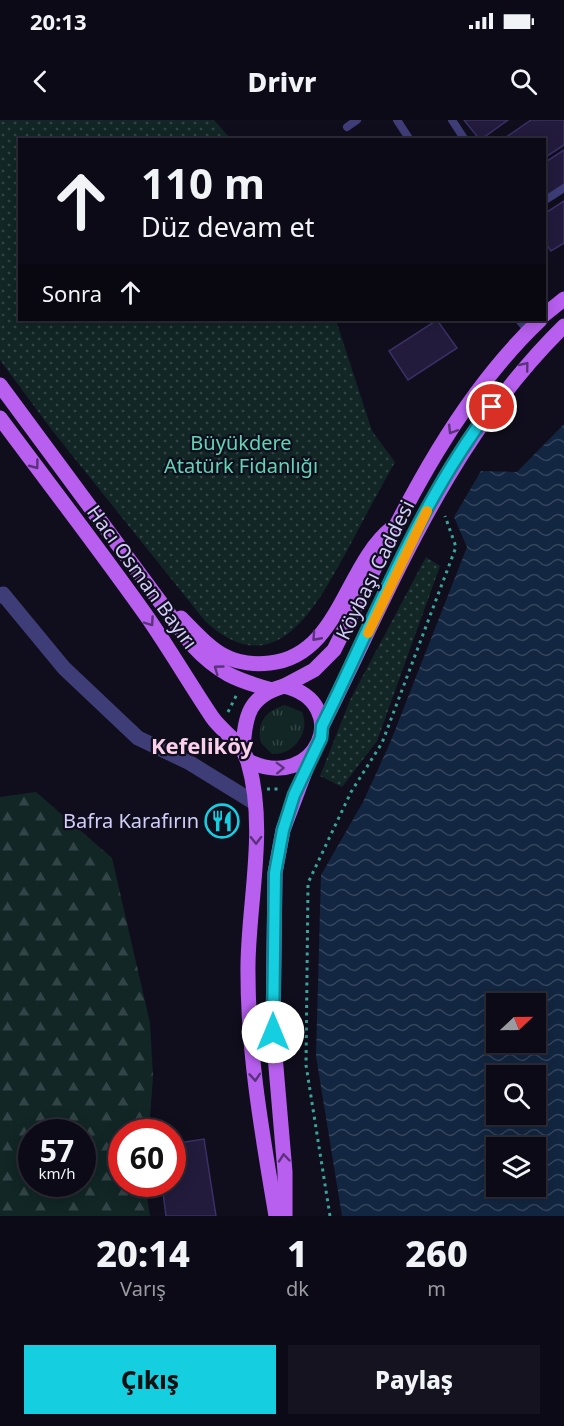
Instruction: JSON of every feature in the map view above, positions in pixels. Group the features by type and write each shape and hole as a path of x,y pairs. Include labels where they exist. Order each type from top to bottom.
{"main road":[{"name":"Köybaşı Caddesi","path":"546,311 564,298"},
{"name":"Köybaşı Caddesi","path":"278,688 314,670 334,650 425,473 479,388 524,325"},
{"name":"Köybaşı Caddesi","path":"322,726 430,504 457,458 530,359 564,326"},
{"path":"0,385 192,645 216,669 230,677 278,688 295,689 310,699 320,715 321,738 294,795 283,830 275,873 272,939 273,1032 285,1172 285,1216"},
{"name":"Hacı Osman Bayırı","path":"0,418 147,616 214,720 245,755"},
{"path":"155,597 178,614 219,655 229,660 258,664 288,660 301,653 326,626 372,548 399,523"},
{"path":"276,1216 257,1103 248,967 250,909 257,847 255,803 245,755 248,713 255,701 278,688"},
{"path":"245,755 272,769 285,769 311,756"}],"street":[{"path":"1,594 64,668 138,738 190,763 255,803"}],"lane":[{"path":"347,127 357,120"},
{"path":"397,120 409,138"},
{"path":"452,120 464,138"},
{"path":"546,200 564,188"}],"path":[{"path":"330,1216 306,1065 308,883 351,792 382,742 444,580 456,548 445,516 451,506"},
{"path":"252,785 265,789 283,789 294,795"}],"green space":[{"name":"Büyükdere Atatürk Fidanlığı","path":"0,120 214,120 230,138 18,138 18,321 336,321 372,431 395,462 324,592 309,613 292,630 274,642 254,646 231,639 205,621 51,429 0,360"},
{"path":"426,557 440,566 377,741 342,787 320,776 350,700"},
{"path":"285,705 302,712 304,727 302,735 287,751 272,754 261,743 261,724 273,710"},
{"path":"36,792 112,858 150,1023 153,1076 150,1119 108,1119 108,1197 147,1197 150,1216 0,1216 0,797"}],"water":[{"path":"564,424 564,1216 342,1216 316,1056 321,875 363,802 390,743 467,547 454,517 481,471 517,472"}],"building":[{"path":"464,120 508,120 483,138 478,138"},
{"path":"531,120 564,120 564,145 546,157 546,138 505,138"},
{"path":"564,150 564,184 546,197 546,162"},
{"path":"564,201 564,243 551,251 546,244 546,213"},
{"path":"435,321 457,348 408,380 389,351"},
{"path":"204,1139 216,1216 166,1216 164,1197 186,1197 186,1142"}],"slow traffic":[{"path":"368,633 427,511"}],"place":[{"name":"Bafra Karafırın","path":"222,821"}],"district":[{"name":"Kefeliköy","path":"202,746"}],"route":[{"path":"273,1032 272,939 275,873 283,830 294,795 321,738 322,726 430,504 463,449 492,407"}]}
